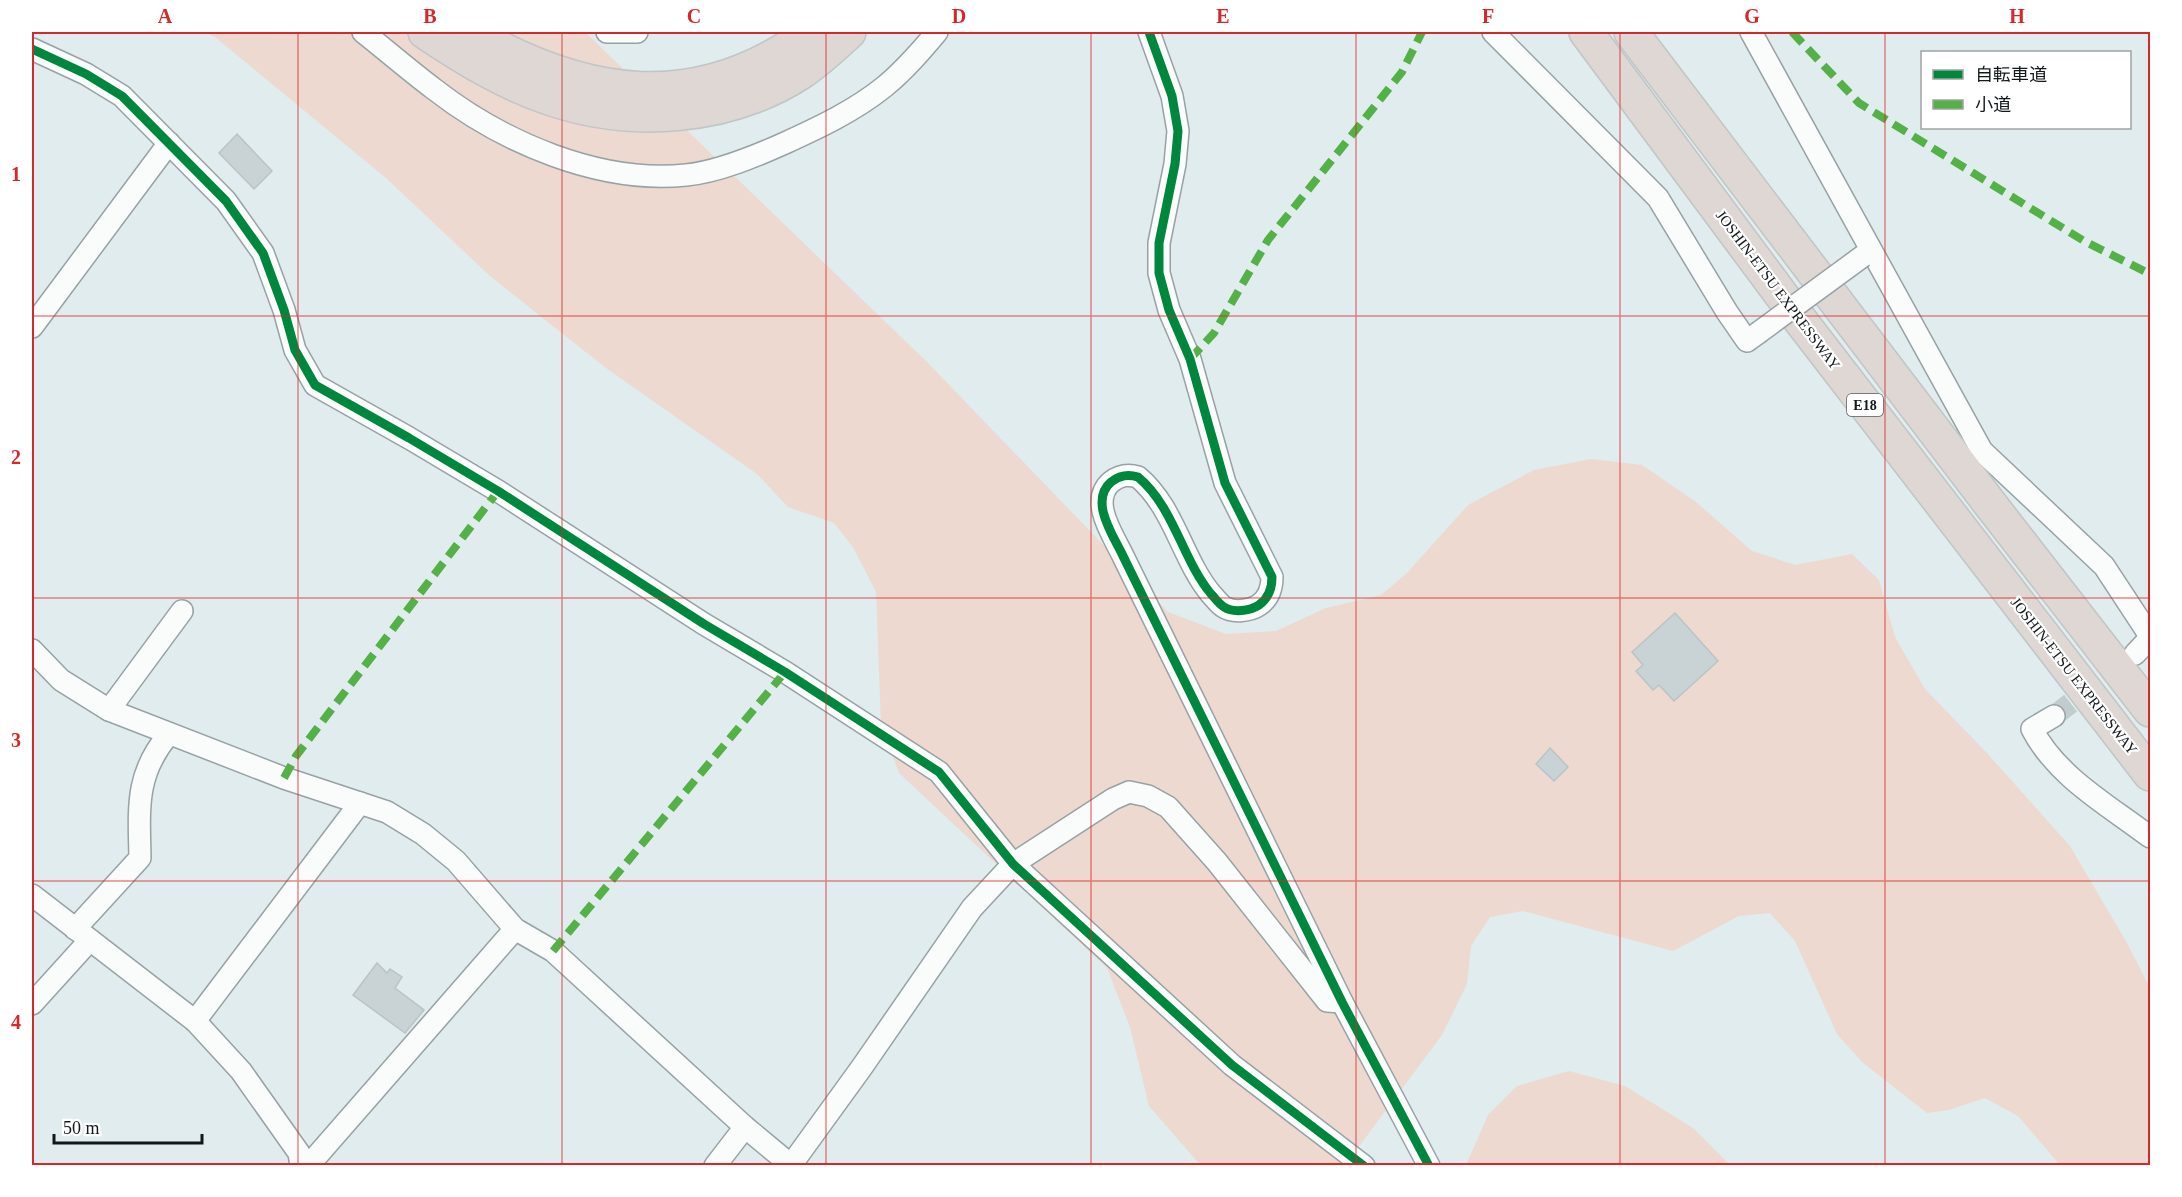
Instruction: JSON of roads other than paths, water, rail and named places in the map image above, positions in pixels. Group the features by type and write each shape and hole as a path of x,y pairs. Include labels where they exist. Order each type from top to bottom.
{"highway":[{"path":"424,32 483,68 550,98 589,109 624,114 660,115 698,111 733,103 768,90 799,73 849,32"},
{"path":"470,32 532,64 569,77 604,86 637,88 670,88 701,84 731,75 770,59 811,32"},
{"name":"JOSHIN-ETSU EXPRESSWAY","path":"1586,32 1819,345 2151,774"},
{"name":"E18","path":"1631,32 1979,491 2151,710"}],"street":[{"path":"363,32 435,90 480,120 520,141 606,172 647,177 688,175 730,164 817,129 854,109 885,87 912,62 937,32"},
{"path":"607,32 637,32"},
{"path":"1149,32 1172,96 1178,131 1175,164 1159,243 1159,273 1169,310 1190,359 1225,483 1272,577 1270,592 1258,605 1251,608 1240,610 1224,608 1203,584 1161,504 1138,477 1123,476 1104,488 1103,512 1342,1002 1429,1166"},
{"path":"1493,32 1658,198 1727,312 1748,341 1868,253"},
{"path":"1751,32 1868,253 1982,451 2104,566 2151,637 2135,654"},
{"path":"32,49 87,74 122,96 226,201 263,253 284,310 295,350 315,385 498,491 939,772 1012,864 1232,1065 1364,1166"},
{"path":"32,327 170,143"},
{"path":"109,710 182,612"},
{"path":"32,650 61,680 109,710 284,778 387,812 423,834 456,861 515,929 553,951 745,1127 792,1165 972,908 1012,864 1113,799 1129,792 1148,796 1168,807 1217,862 1327,1001 1342,1002"},
{"path":"2054,716 2032,729 2042,748 2069,776 2151,837"},
{"path":"32,1004 140,858 139,794 157,748 169,734"},
{"path":"195,1021 360,803"},
{"path":"32,895 195,1021 241,1071 299,1153 301,1166"},
{"path":"310,1166 515,929"},
{"path":"715,1166 745,1127"}],"tunnel":[{"path":"2054,716 2125,661"}]}
